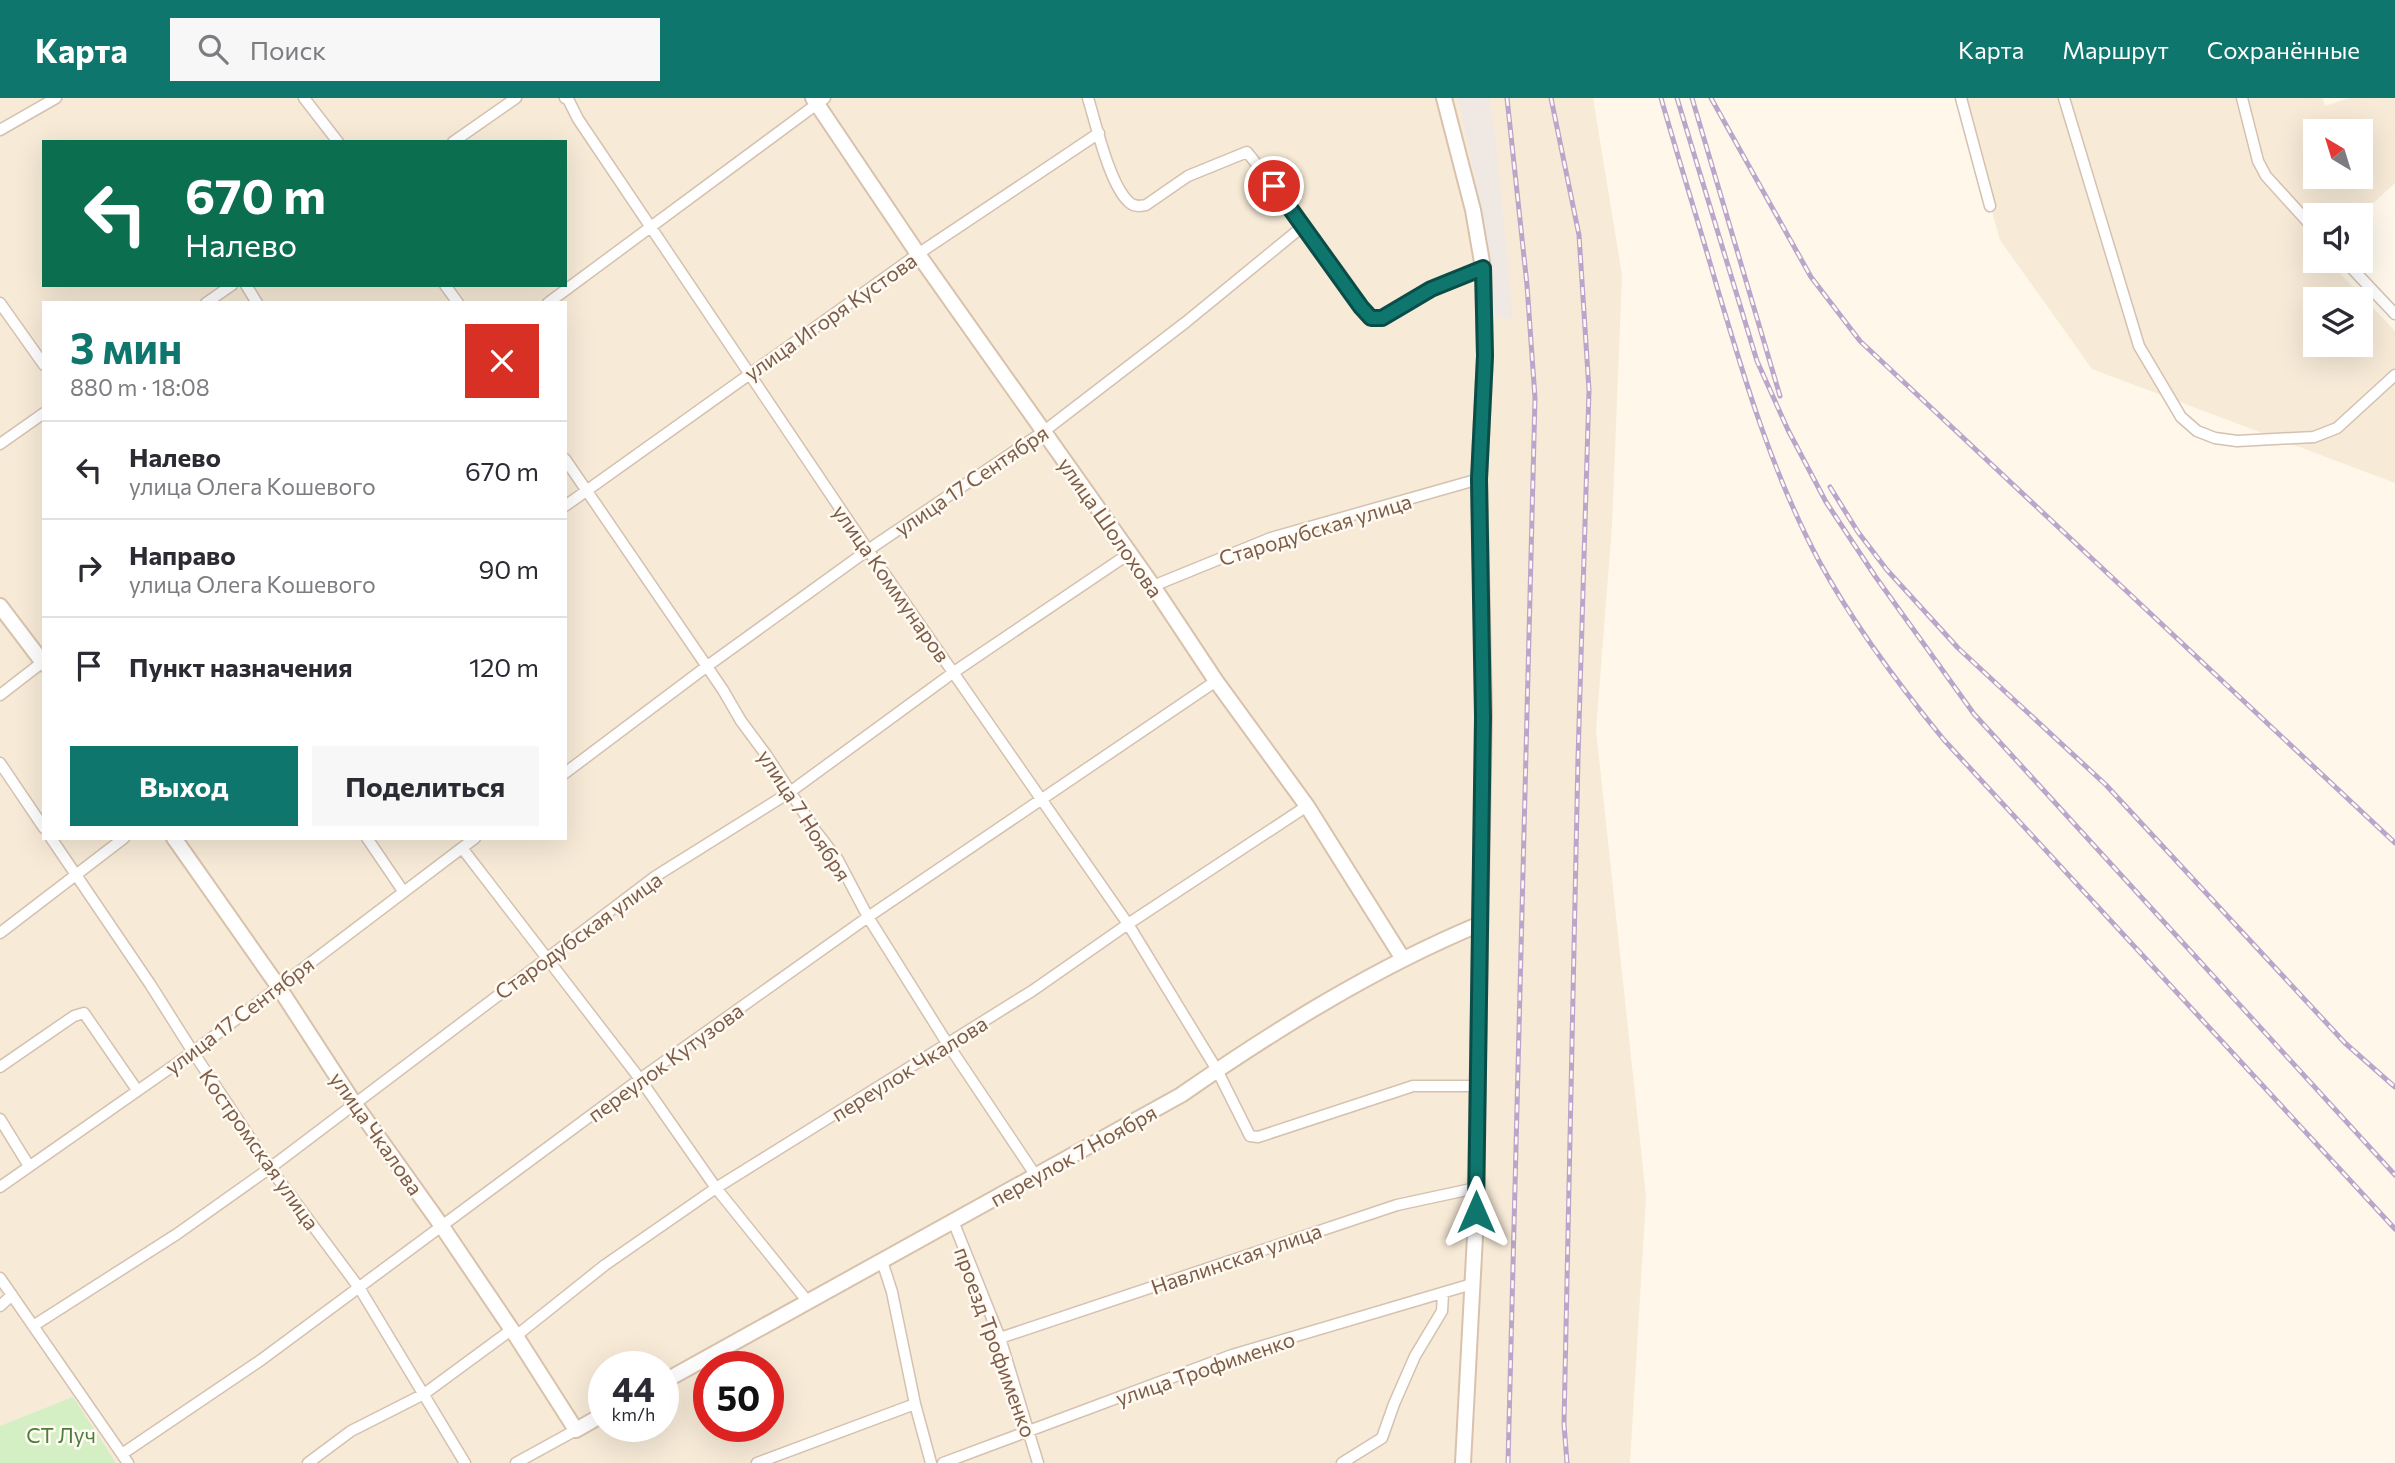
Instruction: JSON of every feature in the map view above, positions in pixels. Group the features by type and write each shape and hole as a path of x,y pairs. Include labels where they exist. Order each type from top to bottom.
{"street":[{"path":"0,130 56,98"},
{"path":"304,98 336,140"},
{"path":"456,140 516,98"},
{"name":"улица Коммунаров","path":"567,98 578,119 868,550 1128,924 1217,1070 1247,1133 1254,1138 1413,1086 1476,1086"},
{"path":"1088,98 1116,187 1130,204 1146,205 1188,176 1247,152 1371,318 1382,318 1431,289 1483,268"},
{"path":"1444,98 1473,210 1483,268 1485,356 1479,479 1483,711 1476,1188 1463,1463"},
{"path":"1961,98 1990,206"},
{"path":"2064,98 2139,346 2181,417 2197,431 2215,438 2237,441 2314,437 2337,428 2395,375"},
{"path":"2242,98 2258,162 2266,176 2303,217"},
{"path":"551,301 818,100"},
{"name":"улица Шолохова","path":"818,100 918,254 1130,553 1216,681 1307,806 1402,959"},
{"name":"улица Игоря Кустова","path":"567,505 918,254 1098,133"},
{"name":"улица 17 Сентября","path":"567,767 868,550 1043,432 1302,227"},
{"path":"2356,273 2395,314"},
{"path":"209,301 229,287"},
{"path":"0,303 42,362"},
{"path":"0,444 42,414"},
{"name":"улица 7 Ноября","path":"567,462 838,860 868,917 947,1043 1036,1176"},
{"name":"Стародубская улица","path":"1153,586 1271,538 1479,479"},
{"name":"Стародубская улица","path":"33,1326 177,1234 270,1168 656,876 790,792 954,672 1130,553"},
{"path":"0,606 42,661"},
{"path":"0,695 42,663"},
{"name":"переулок Кутузова","path":"121,1454 261,1360 640,1079 868,917 1216,681"},
{"path":"0,763 42,825"},
{"name":"переулок Чкалова","path":"308,1463 351,1431 424,1394 716,1188 1032,991 1307,806"},
{"name":"Костромская улица","path":"52,840 270,1168 359,1289 465,1463"},
{"path":"1,930 77,876 122,840"},
{"name":"улица Чкалова","path":"175,840 278,986 354,1103 441,1225 576,1430"},
{"path":"368,840 403,891"},
{"name":"улица 17 Сентября","path":"0,1187 193,1052 472,840"},
{"path":"462,848 640,1079 716,1188 808,1302"},
{"name":"переулок 7 Ноября","path":"679,1372 1181,1095 1251,1046 1402,959 1479,924"},
{"path":"0,1067 74,1016 84,1013 137,1090"},
{"path":"0,1119 29,1166"},
{"name":"Навлинская улица","path":"1000,1338 1397,1205 1476,1188"},
{"name":"проезд Трофименко","path":"953,1221 1000,1338 1038,1463"},
{"path":"882,1261 892,1292 915,1404 931,1463"},
{"path":"0,1278 128,1463"},
{"name":"улица Трофименко","path":"943,1463 1232,1355 1472,1284"},
{"path":"1342,1463 1382,1438 1415,1356 1442,1311 1443,1294"},
{"path":"0,1306 12,1295"},
{"path":"757,1463 915,1404"},
{"path":"516,1463 588,1423"}],"shaded area":[{"path":"0,98 1593,98 1622,275 1612,525 1596,730 1646,1197 1630,1463 0,1463"},
{"path":"1458,98 1489,98 1513,320 1493,316 1474,173"},
{"path":"1960,98 2323,98 2325,106 2349,98 2395,98 2395,183 2373,203 2303,203 2303,273 2339,273 2353,287 2303,287 2303,357 2373,357 2373,308 2395,331 2395,483 2092,369 2000,240"}],"green space":[{"name":"СТ Луч","path":"73,1397 116,1463 0,1463 0,1426"}],"railway":[{"path":"1507,98 1527,285 1535,398 1508,1463"},
{"path":"1551,98 1579,235 1589,390 1578,758 1564,1424 1567,1463"},
{"path":"1661,98 1761,427 1803,528 1847,608 1893,676 1944,740 2395,1229"},
{"path":"1677,98 1757,361 1788,430 1826,502 1875,576 1974,714 2395,1175"},
{"path":"1692,98 1780,396"},
{"path":"1711,98 1811,277 1860,341 2395,843"},
{"path":"1830,487 1858,532 1887,570 1958,648 2106,785 2345,1043 2395,1087"}],"route":[{"path":"1274,186 1371,318 1382,318 1431,289 1483,268 1485,356 1479,479 1483,717 1476,1212"}]}
